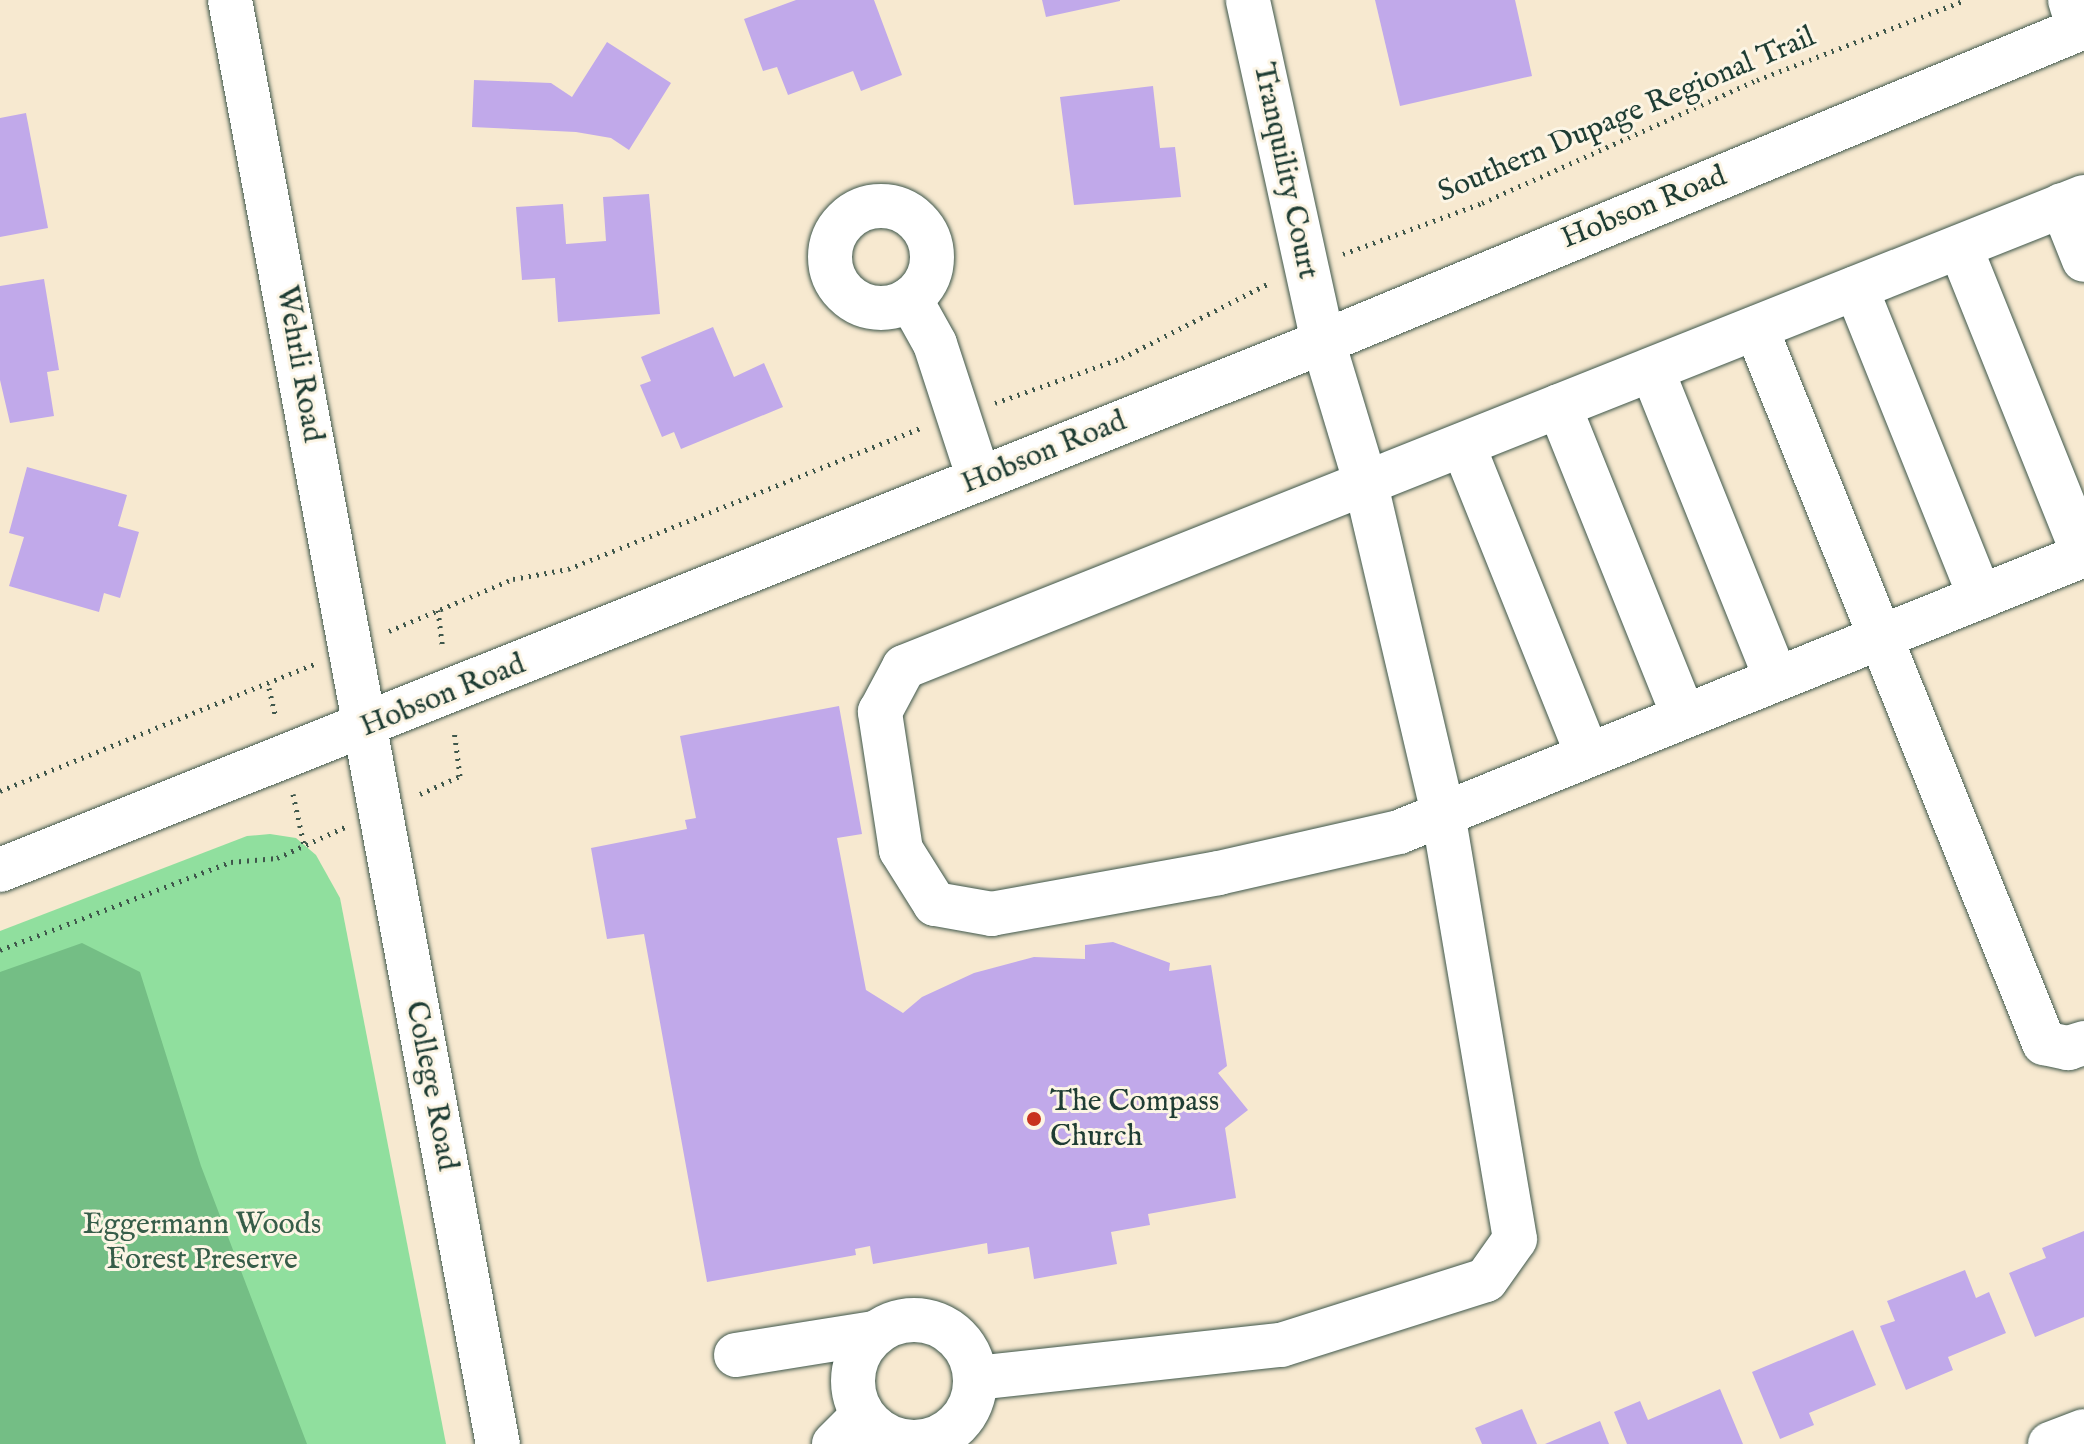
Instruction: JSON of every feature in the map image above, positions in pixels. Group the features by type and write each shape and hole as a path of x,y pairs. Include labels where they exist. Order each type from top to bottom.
{"main road":[{"name":"Wehrli Road","path":"230,0 363,728"},
{"name":"Tranquility Court","path":"976,1378 1281,1345 1486,1280 1515,1239 1443,813 1366,484 1323,342 1248,0"},
{"name":"Hobson Road","path":"0,870 363,728 1323,342 2078,19"},
{"path":"1960,247 2084,555 1399,832 1219,873 992,914 935,904 901,850 880,712 904,667 2073,201 2084,260"},
{"path":"1856,288 1980,597"},
{"path":"910,299 935,344 979,479"},
{"path":"1756,328 2044,1043 2068,1048 2084,1043"},
{"path":"1652,370 1776,678"},
{"path":"1559,406 1683,715"},
{"path":"1463,445 1587,754"},
{"name":"College Road","path":"363,728 498,1444"},
{"path":"736,1355 874,1333 894,1323 939,1324 964,1347 976,1378 974,1394 960,1422 933,1440 886,1437 848,1430 852,1372 874,1333"},
{"path":"2050,1444 2084,1431"}],"path":[{"name":"Southern Dupage Regional Trail","path":"1350,251 1482,203 1757,80 1965,0"},
{"path":"1006,399 1122,358 1282,277"},
{"path":"438,610 513,579 568,569 920,429"},
{"path":"0,791 273,681"},
{"path":"0,950 231,862 277,858 304,845"}],"green space":[{"name":"Eggermann Woods Forest Preserve","path":"270,834 296,838 316,855 340,898 446,1444 0,1444 0,931 247,836"},
{"path":"82,943 140,972 201,1166 307,1444 0,1444 0,972"}],"building":[{"path":"796,0 874,0 902,75 861,91 853,71 788,95 777,67 763,71 744,19"},
{"path":"1042,0 1120,0 1120,1 1046,17"},
{"path":"1375,0 1515,0 1532,76 1400,106"},
{"path":"607,42 671,83 629,150 611,138 576,132 472,127 474,80 551,83 572,97"},
{"path":"1153,86 1160,148 1175,147 1181,197 1074,205 1060,97"},
{"path":"26,113 48,228 0,237 0,118"},
{"path":"649,194 660,314 558,322 555,278 522,280 516,207 563,204 566,244 606,241 603,197"},
{"path":"44,279 59,370 47,372 54,416 10,423 0,380 0,286"},
{"path":"713,327 734,377 764,363 783,407 681,449 674,432 662,437 640,385 651,381 641,357"},
{"path":"27,467 127,495 118,526 139,532 120,598 104,593 99,612 9,586 24,537 9,533"},
{"path":"839,706 862,834 837,838 866,990 903,1013 922,997 974,973 1034,957 1085,959 1085,945 1113,942 1170,963 1169,971 1211,965 1227,1066 1218,1073 1248,1110 1225,1128 1236,1198 1148,1214 1150,1225 1111,1232 1117,1264 1034,1279 1029,1247 988,1254 987,1243 873,1264 870,1246 855,1249 856,1255 707,1282 644,934 607,939 591,848 687,829 685,820 696,818 680,736"},
{"path":"2084,1231 2084,1317 2035,1337 2009,1273 2046,1258 2042,1248"},
{"path":"1965,1270 1976,1298 1989,1292 2006,1333 1948,1357 1953,1370 1906,1390 1880,1326 1895,1321 1887,1301"},
{"path":"1853,1330 1876,1385 1809,1413 1814,1425 1780,1439 1752,1372"},
{"path":"1720,1389 1743,1444 1627,1444 1614,1412 1640,1401 1648,1420"},
{"path":"1522,1409 1537,1444 1482,1444 1475,1428"},
{"path":"1600,1421 1609,1444 1545,1444"}],"place":[{"name":"The Compass Church","path":"1034,1119"}]}
